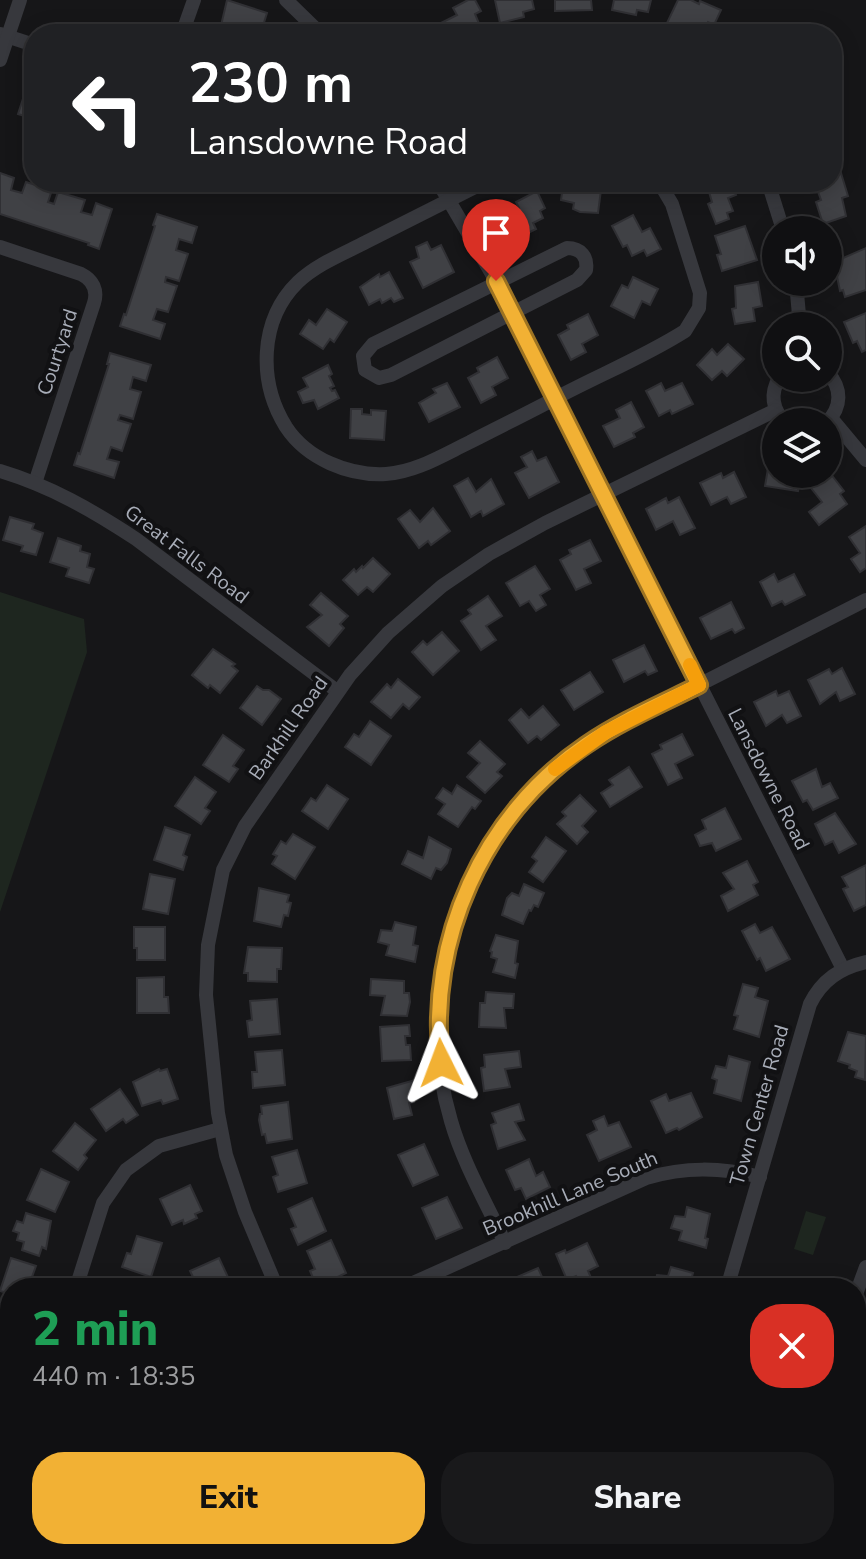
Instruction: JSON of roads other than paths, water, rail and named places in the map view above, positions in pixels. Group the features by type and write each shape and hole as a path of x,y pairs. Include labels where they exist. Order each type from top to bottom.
{"street":[{"path":"0,60 4,36 20,0"},
{"path":"186,24 194,0"},
{"path":"286,0 311,24"},
{"path":"4,36 24,42"},
{"name":"Lansdowne Road","path":"445,192 496,281 843,969"},
{"path":"466,192 314,269 289,293 273,321 266,351 268,384 281,418 290,433 316,455 331,463 356,472 387,474 428,462 677,336 691,325 696,317 700,293 672,204 665,192"},
{"path":"771,192 779,216"},
{"name":"Courtyard","path":"0,247 81,274 89,279 96,291 35,483"},
{"path":"567,248 577,249 585,258 586,270 581,277 391,375 379,378 365,370 362,361 368,348 496,281 567,248"},
{"name":"Barkhill Road","path":"273,1278 245,1212 220,1129 206,995 208,945 223,870 245,826 337,691 388,633 442,586 489,554 604,494 762,424"},
{"path":"842,434 866,460"},
{"name":"Great Falls Road","path":"0,471 77,501 136,539 337,691"},
{"path":"505,1243 451,1121 439,1046 440,990 446,951 457,913 487,848 525,797 548,775 606,732 866,600"},
{"name":"Town Center Road","path":"730,1278 810,1004 822,984 843,969 866,962"},
{"path":"79,1278 103,1203 126,1170 159,1146 220,1129"},
{"name":"Brookhill Lane South","path":"425,1278 646,1178 671,1171 716,1169 760,1177"}]}
